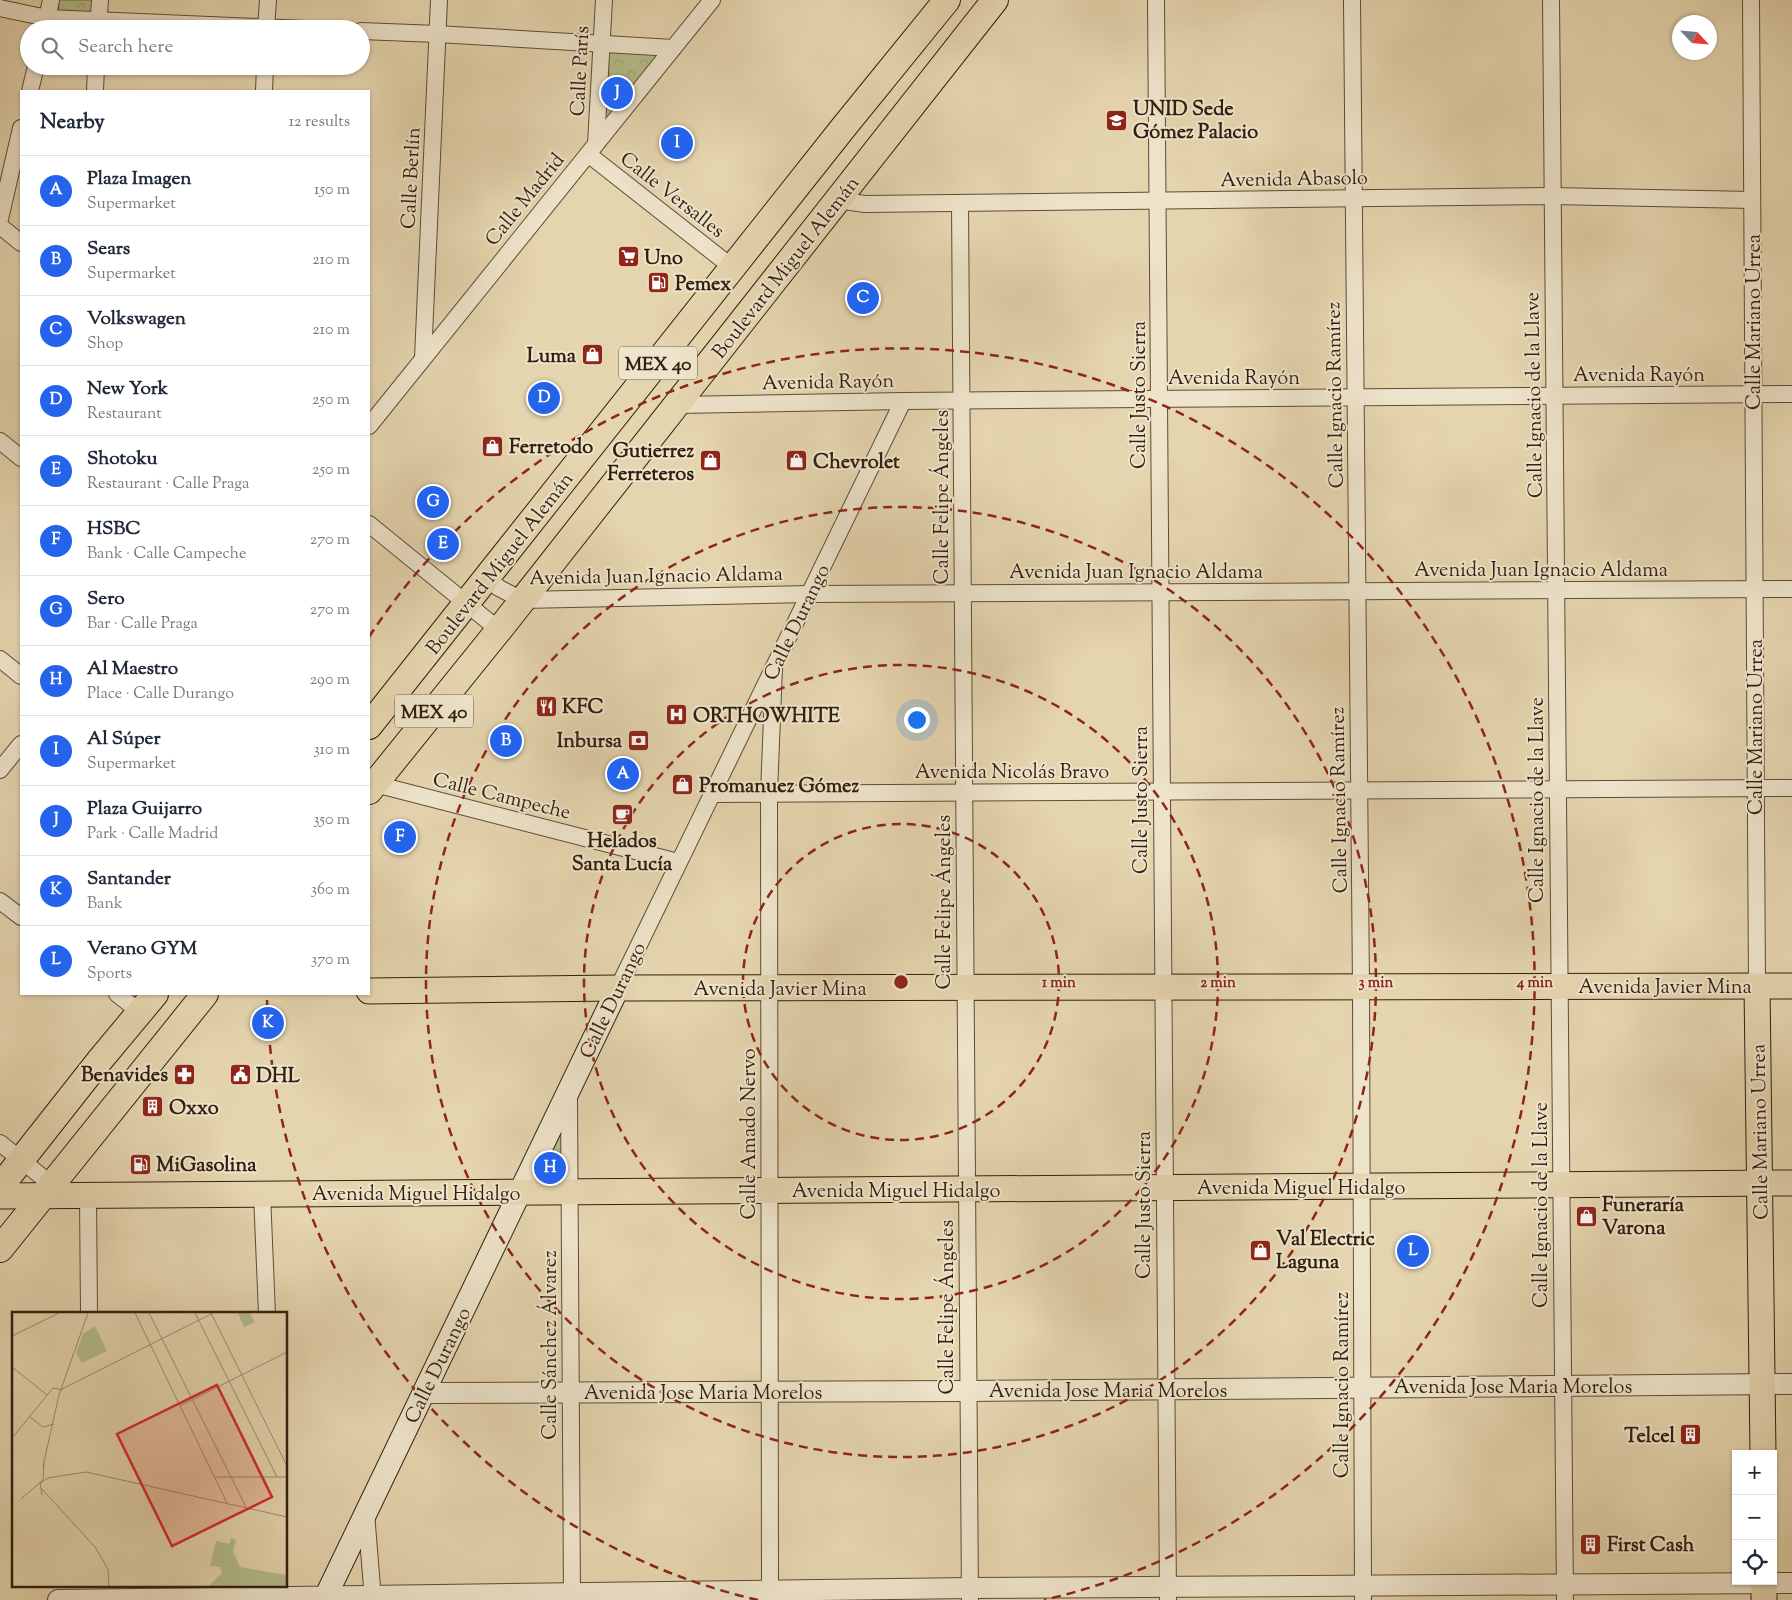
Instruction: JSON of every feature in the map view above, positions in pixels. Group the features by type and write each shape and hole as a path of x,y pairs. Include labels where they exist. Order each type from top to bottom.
{"highway":[{"name":"Boulevard Miguel Alemán","path":"370,725 947,0"},
{"name":"Boulevard Miguel Alemán","path":"372,788 499,630 995,0"},
{"path":"0,1248 204,995"},
{"path":"0,1188 100,1060 148,1003"}],"main road":[{"name":"Calle Mariano Urrea","path":"1757,986 1763,1450"},
{"name":"Avenida Javier Mina","path":"370,990 1792,986"},
{"name":"Calle Durango","path":"325,1599 618,988"},
{"name":"Avenida Miguel Hidalgo","path":"0,1196 47,1190 88,1196 1792,1183"}],"street":[{"path":"47,20 51,0"},
{"path":"98,20 100,0"},
{"path":"267,20 268,0"},
{"name":"Calle Berlín","path":"423,358 439,0"},
{"name":"Calle París","path":"592,149 604,0"},
{"name":"Calle Madrid","path":"370,425 712,0"},
{"name":"Calle Justo Sierra","path":"1156,0 1168,1593"},
{"name":"Calle Ignacio Ramírez","path":"1352,0 1361,987 1363,1593"},
{"name":"Calle Ignacio de la Llave","path":"1551,0 1565,1592"},
{"name":"Calle Mariano Urrea","path":"1751,0 1757,986"},
{"path":"0,8 34,20"},
{"path":"370,31 673,48"},
{"path":"30,90 34,75"},
{"path":"95,90 96,75"},
{"path":"264,90 265,75"},
{"path":"0,219 20,132"},
{"name":"Calle Versalles","path":"592,149 733,268"},
{"name":"Avenida Abasolo","path":"837,200 865,204 1552,196 1752,200"},
{"name":"Calle Felipe Ángeles","path":"960,203 970,1594"},
{"path":"0,226 20,242"},
{"name":"Avenida Rayón","path":"676,405 961,400 1792,394"},
{"name":"Calle Durango","path":"618,988 903,401"},
{"path":"0,441 20,457"},
{"path":"370,525 499,630"},
{"name":"Avenida Juan Ignacio Aldama","path":"487,579 499,588 522,600 809,594 1792,589"},
{"path":"0,659 20,675"},
{"name":"Calle Amado Nervo","path":"770,1596 769,793 774,667"},
{"path":"0,770 20,745"},
{"name":"Calle Campeche","path":"372,788 678,862"},
{"name":"Avenida Nicolás Bravo","path":"712,794 1792,788"},
{"path":"0,900 20,917"},
{"path":"120,995 148,1003"},
{"name":"Calle Sánchez Álvarez","path":"569,1090 572,1597"},
{"path":"0,1143 22,1160 47,1190"},
{"path":"262,1194 267,1312"},
{"path":"88,1196 89,1312"},
{"name":"Avenida Jose Maria Morelos","path":"424,1393 968,1391 1792,1384"},
{"path":"366,1513 373,1598"},
{"path":"58,1600 94,1595 278,1595 325,1599 1565,1592 1764,1588 1792,1583"}],"green space":[{"path":"59,0 97,0 97,6 90,13 58,11"},
{"path":"602,40 671,47 597,138"},
{"path":"564,1127 565,1182 531,1184"}],"place":[{"name":"Plaza Guijarro","path":"617,93"},
{"name":"UNID Sede Gómez Palacio","path":"1117,120"},
{"name":"Al Súper","path":"677,143"},
{"name":"Uno","path":"628,257"},
{"name":"Pemex","path":"659,283"},
{"name":"Volkswagen","path":"863,298"},
{"name":"Luma","path":"592,355"},
{"name":"New York","path":"544,398"},
{"name":"Ferretodo","path":"493,446"},
{"name":"Gutierrez Ferreteros","path":"710,461"},
{"name":"Chevrolet","path":"797,461"},
{"name":"Sero","path":"433,502"},
{"name":"Shotoku","path":"443,544"},
{"name":"KFC","path":"546,706"},
{"name":"ORTHOWHITE","path":"677,715"},
{"name":"Inbursa","path":"638,740"},
{"name":"Sears","path":"506,741"},
{"name":"Plaza Imagen","path":"623,774"},
{"name":"Promanuez Gómez","path":"683,785"},
{"name":"Helados Santa Lucía","path":"622,814"},
{"name":"HSBC","path":"400,837"},
{"name":"Santander","path":"268,1023"},
{"name":"Benavides","path":"184,1074"},
{"name":"DHL","path":"240,1075"},
{"name":"Oxxo","path":"153,1107"},
{"name":"MiGasolina","path":"140,1164"},
{"name":"Al Maestro","path":"550,1168"},
{"name":"Funeraría Varona","path":"1586,1216"},
{"name":"Val Electric Laguna","path":"1260,1250"},
{"name":"Verano GYM","path":"1413,1251"},
{"name":"Telcel","path":"1691,1435"},
{"name":"First Cash","path":"1591,1544"}]}
